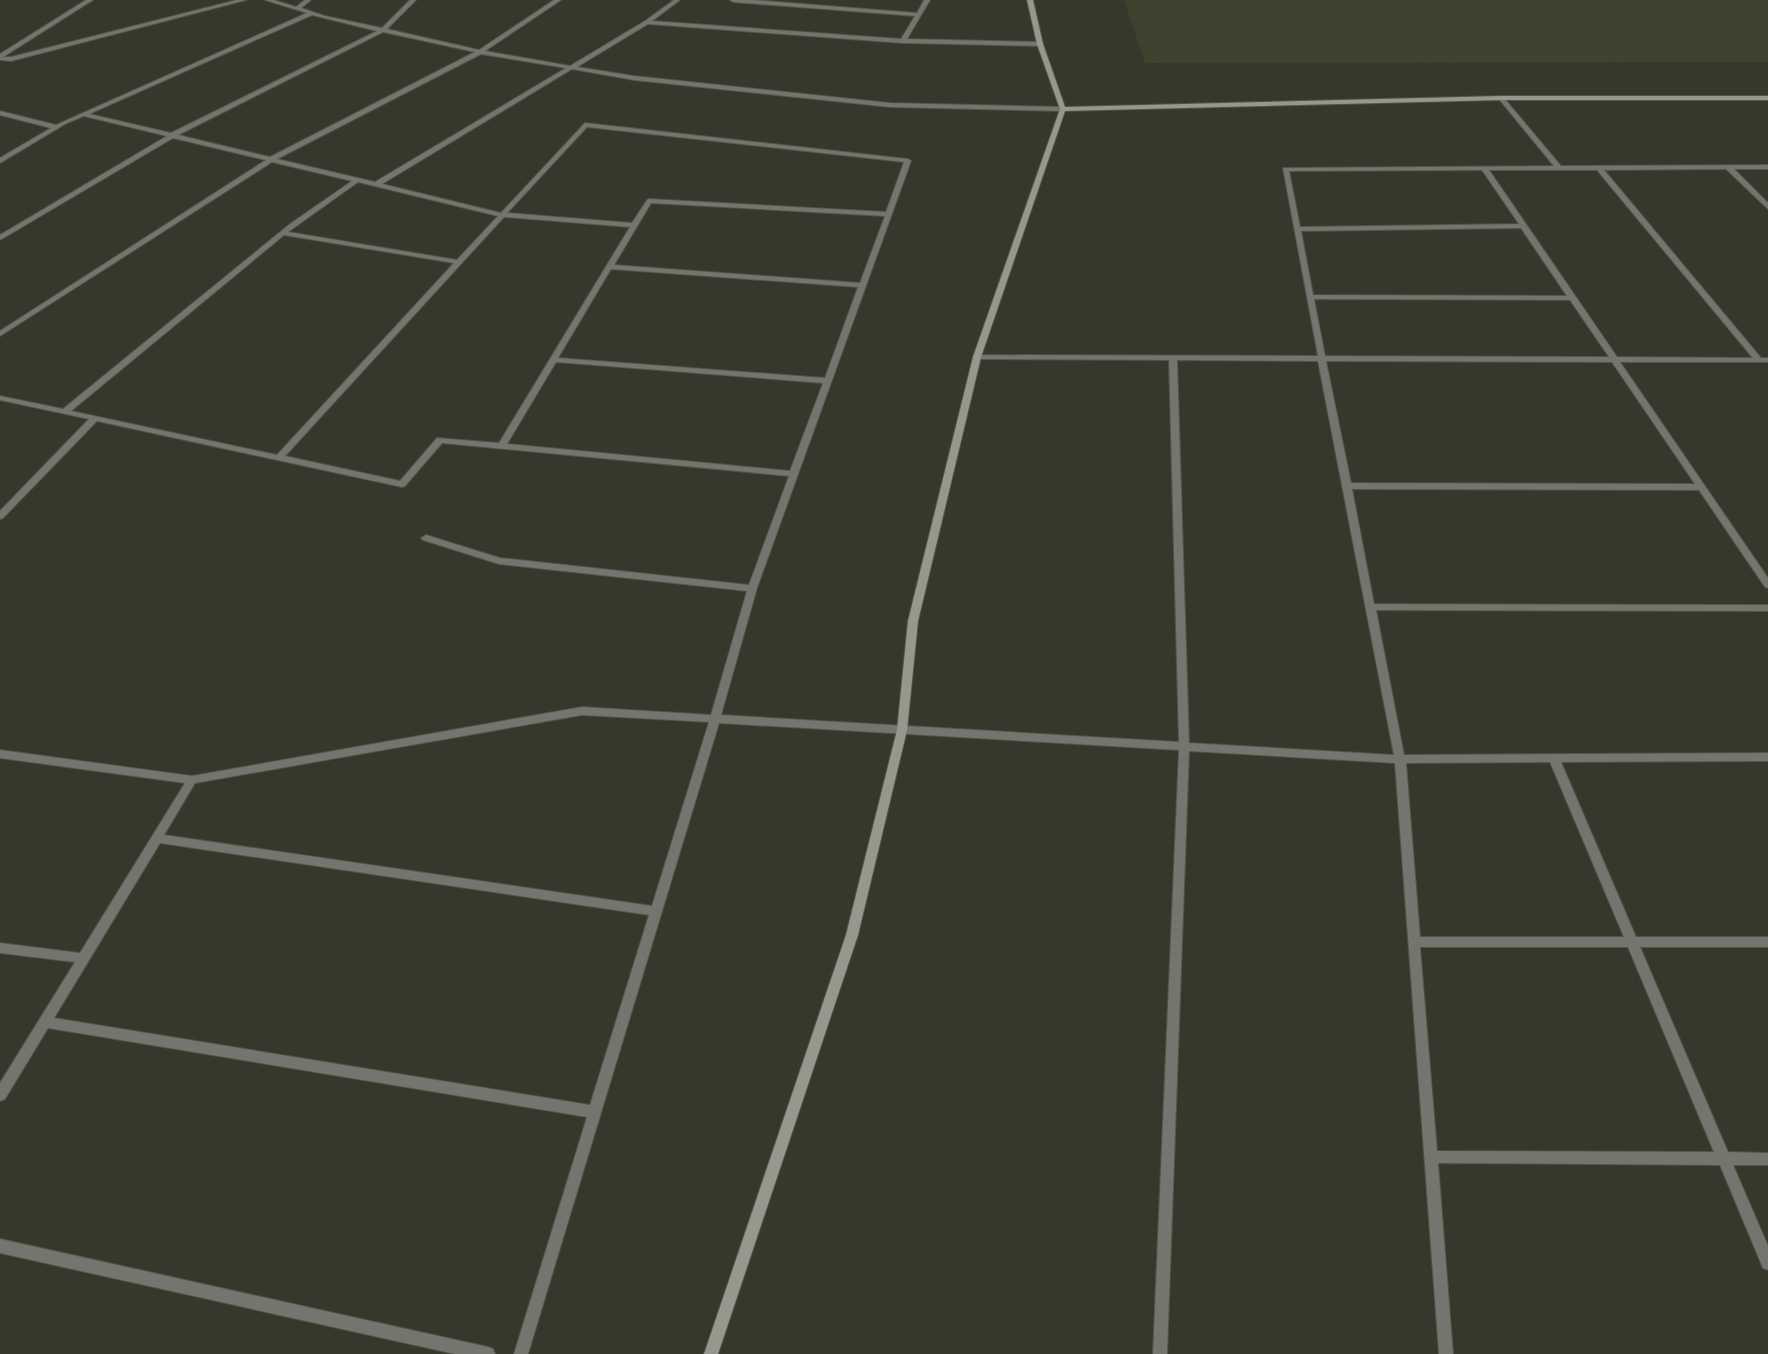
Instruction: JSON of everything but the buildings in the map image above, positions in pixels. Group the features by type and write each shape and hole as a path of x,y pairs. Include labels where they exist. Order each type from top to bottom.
{"street":[{"path":"0,57 90,0"},
{"path":"0,57 11,59 243,0"},
{"path":"268,0 312,13 480,52 634,78 890,105 1063,109 1501,98 1768,98"},
{"path":"296,9 308,0"},
{"path":"0,238 173,135 383,30 413,0"},
{"path":"0,334 272,159 480,52 558,0"},
{"path":"377,184 647,22 677,0"},
{"path":"733,0 918,15"},
{"path":"903,41 927,0"},
{"path":"711,1354 852,935 902,730 913,621 978,357 1063,109 1040,44 1030,0"},
{"path":"0,161 56,127 83,114 312,13"},
{"path":"647,22 903,41 1040,44"},
{"path":"1501,98 1559,168"},
{"path":"0,113 56,127"},
{"path":"83,114 502,215 635,225"},
{"path":"279,458 584,125 908,161 752,588 715,719 521,1354"},
{"path":"1728,167 1768,207"},
{"path":"1446,1354 1400,758 1285,168 1768,167"},
{"path":"1484,168 1768,585"},
{"path":"1598,168 1759,360"},
{"path":"64,412 282,233 357,180"},
{"path":"502,445 649,201 889,214"},
{"path":"1297,229 1524,226"},
{"path":"282,233 459,262"},
{"path":"610,267 863,285"},
{"path":"1310,297 1573,298"},
{"path":"978,357 1768,360"},
{"path":"1160,1354 1184,747 1173,358"},
{"path":"554,360 828,381"},
{"path":"0,398 402,484 440,440 794,474"},
{"path":"0,516 95,418"},
{"path":"1347,486 1701,487"},
{"path":"426,538 499,561 752,588"},
{"path":"1756,568 1768,568"},
{"path":"1370,608 1768,608"},
{"path":"0,754 192,780 582,712 1400,758 1768,757"},
{"path":"1554,758 1768,1263"},
{"path":"0,1095 192,780"},
{"path":"156,838 657,911"},
{"path":"1414,942 1768,942"},
{"path":"0,948 83,958"},
{"path":"45,1022 594,1112"},
{"path":"1431,1156 1768,1159"},
{"path":"0,1246 488,1354"}],"shaded area":[{"path":"1124,0 1768,0 1768,62 1145,63"}]}
